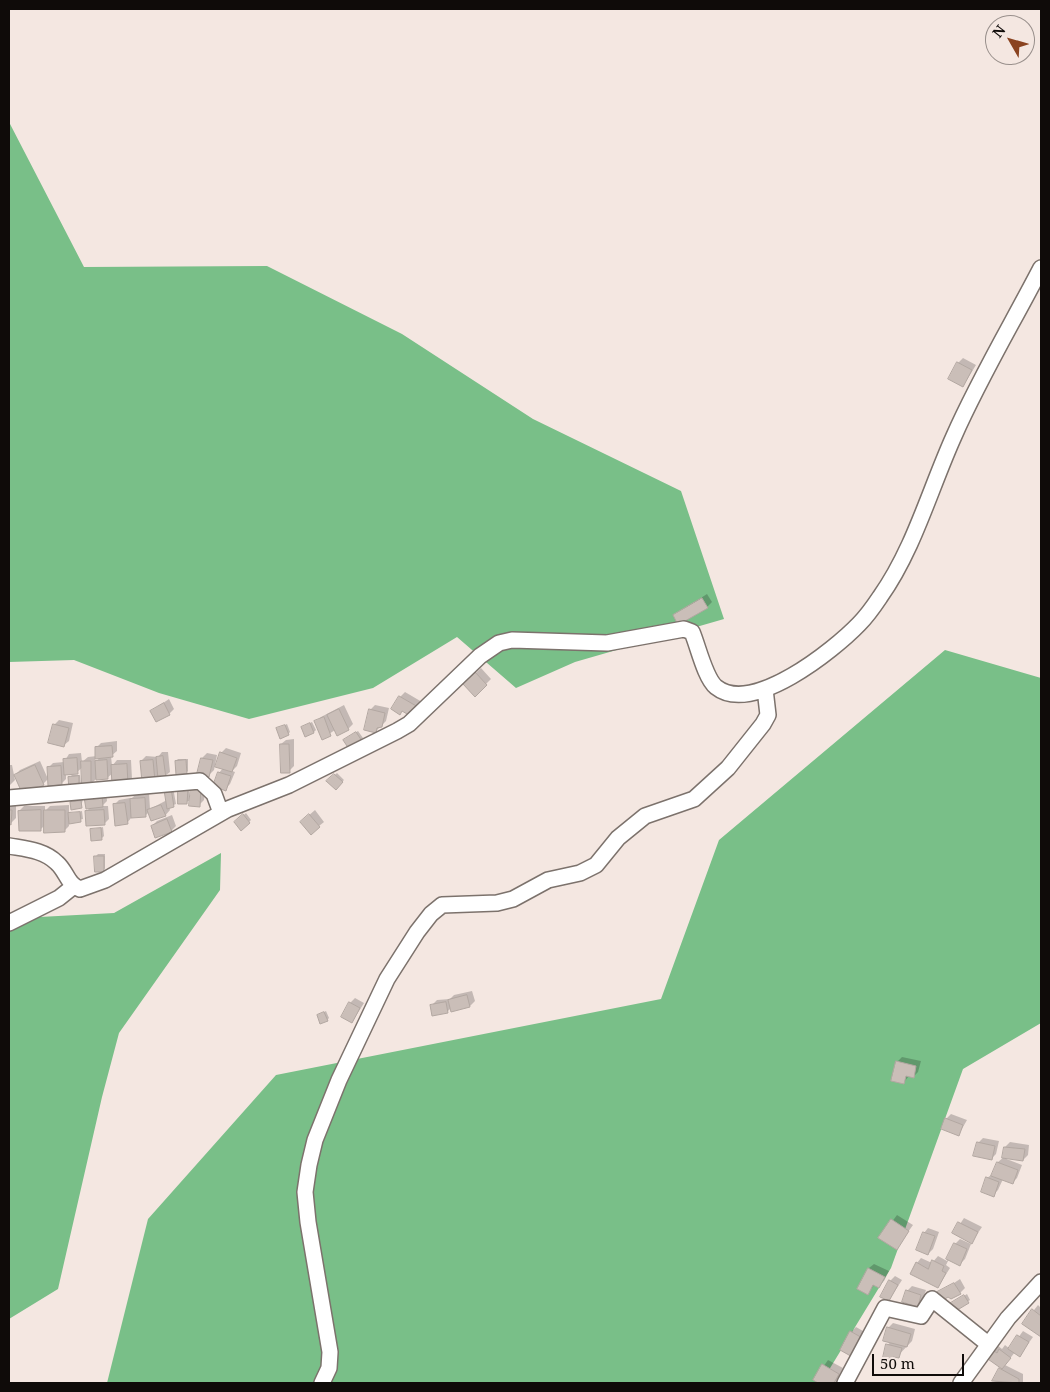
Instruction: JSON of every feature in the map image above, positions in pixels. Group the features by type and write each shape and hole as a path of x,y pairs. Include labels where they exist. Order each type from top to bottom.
{"street":[{"path":"9,846 45,853 58,863 74,886 80,889 105,880 221,813 289,785 409,724 480,656 499,643 512,640 607,643 684,628 692,632 709,678 716,687 730,694 766,689 785,681 847,636 860,623 887,586 922,517 957,428 1041,268"},
{"path":"322,1383 329,1368 330,1352 304,1192 315,1140 339,1080 387,979 417,932 431,914 442,905 497,903 513,899 548,880 580,873 596,865 618,838 645,816 694,799 728,768 763,724 768,715 766,689"},
{"path":"9,798 200,781 214,794 221,813"},
{"path":"9,923 59,898 74,886"},
{"path":"961,1383 1008,1318 1041,1282"},
{"path":"846,1383 885,1308 921,1316 932,1299 988,1344"}],"green space":[{"path":"9,122 84,267 267,266 402,334 533,419 681,491 724,619 575,662 516,688 457,637 373,688 249,719 159,693 74,660 9,662"},
{"path":"945,650 1041,678 1041,1023 963,1069 891,1268 821,1383 107,1383 148,1219 276,1075 661,999 719,840"},
{"path":"221,853 220,890 119,1033 102,1097 58,1289 9,1319 9,912 21,918 114,913"}],"building":[{"path":"957,362 972,370 963,387 948,379"},
{"path":"702,598 708,608 678,625 673,615"},
{"path":"475,672 487,685 475,697 463,684"},
{"path":"399,696 418,707 412,717 402,711 400,715 391,709"},
{"path":"164,703 170,715 156,722 150,711"},
{"path":"339,709 349,730 337,736 327,715"},
{"path":"369,709 385,713 382,727 377,728 376,733 364,730"},
{"path":"324,717 331,736 322,740 314,721"},
{"path":"310,723 314,733 305,737 301,727"},
{"path":"53,724 69,728 64,747 48,743"},
{"path":"285,725 289,735 280,739 276,728"},
{"path":"356,732 362,741 349,749 343,740"},
{"path":"280,744 289,744 290,773 281,773"},
{"path":"112,746 113,757 95,759 95,747"},
{"path":"220,752 237,758 232,772 215,767"},
{"path":"163,756 166,778 158,779 156,757"},
{"path":"77,758 78,774 64,775 63,759"},
{"path":"201,758 213,760 209,777 197,774"},
{"path":"107,760 108,779 96,780 95,761"},
{"path":"153,760 155,781 142,782 140,761"},
{"path":"186,760 187,774 176,775 175,761"},
{"path":"81,761 91,761 91,785 82,786"},
{"path":"127,764 128,785 112,786 111,765"},
{"path":"35,765 44,785 23,795 14,775"},
{"path":"61,766 62,785 48,786 47,767"},
{"path":"218,772 231,776 226,791 213,786"},
{"path":"334,774 343,782 336,790 326,781"},
{"path":"79,776 79,789 69,789 68,777"},
{"path":"191,785 201,785 200,807 189,806"},
{"path":"171,788 174,807 167,809 164,790"},
{"path":"178,789 188,789 187,804 178,804"},
{"path":"102,795 103,807 86,809 84,797"},
{"path":"145,798 146,817 131,818 130,799"},
{"path":"81,801 82,808 71,810 70,802"},
{"path":"125,803 128,824 115,826 113,804"},
{"path":"161,805 166,816 151,821 147,810"},
{"path":"9,810 12,810 11,825 9,824"},
{"path":"41,810 41,831 19,831 18,811"},
{"path":"44,810 65,810 65,832 44,833"},
{"path":"104,810 105,825 86,826 85,811"},
{"path":"80,812 81,822 69,824 68,813"},
{"path":"243,814 250,823 241,831 234,822"},
{"path":"309,814 320,827 311,835 300,822"},
{"path":"167,819 172,832 155,838 151,826"},
{"path":"101,828 102,840 91,841 90,829"},
{"path":"94,856 104,856 104,872 95,872"},
{"path":"467,995 470,1007 451,1012 448,1000"},
{"path":"349,1002 360,1008 352,1023 341,1017"},
{"path":"446,1002 448,1013 432,1016 430,1005"},
{"path":"324,1012 328,1021 320,1024 317,1015"},
{"path":"896,1061 916,1066 914,1078 906,1076 904,1084 891,1081"},
{"path":"945,1118 963,1125 959,1136 941,1129"},
{"path":"977,1142 995,1146 992,1160 973,1156"},
{"path":"1004,1147 1025,1149 1023,1161 1002,1158"},
{"path":"997,1162 1018,1170 1013,1184 991,1176"},
{"path":"986,1177 999,1182 994,1197 981,1192"},
{"path":"891,1219 909,1231 897,1250 878,1238"},
{"path":"958,1222 978,1232 972,1244 952,1233"},
{"path":"923,1232 935,1236 928,1255 916,1250"},
{"path":"954,1243 967,1249 960,1266 946,1259"},
{"path":"932,1260 944,1266 942,1271 946,1273 938,1288 910,1274 916,1262 928,1269"},
{"path":"868,1268 885,1277 879,1288 873,1285 868,1295 857,1289"},
{"path":"889,1280 898,1285 889,1301 880,1297"},
{"path":"954,1283 961,1294 951,1299 948,1297 942,1301 937,1292"},
{"path":"906,1290 921,1295 918,1307 902,1302"},
{"path":"964,1295 969,1303 954,1312 949,1304"},
{"path":"1032,1309 1041,1316 1041,1337 1022,1324"},
{"path":"887,1327 911,1334 907,1347 883,1341"},
{"path":"850,1331 866,1340 856,1359 840,1350"},
{"path":"1017,1335 1029,1342 1020,1357 1008,1349"},
{"path":"886,1344 902,1348 899,1358 893,1357 891,1365 882,1362"},
{"path":"991,1349 997,1353 999,1349 1011,1358 1002,1369 985,1357"},
{"path":"822,1364 839,1374 834,1383 818,1383 813,1380"},
{"path":"999,1368 1019,1379 1019,1383 992,1381"}]}
